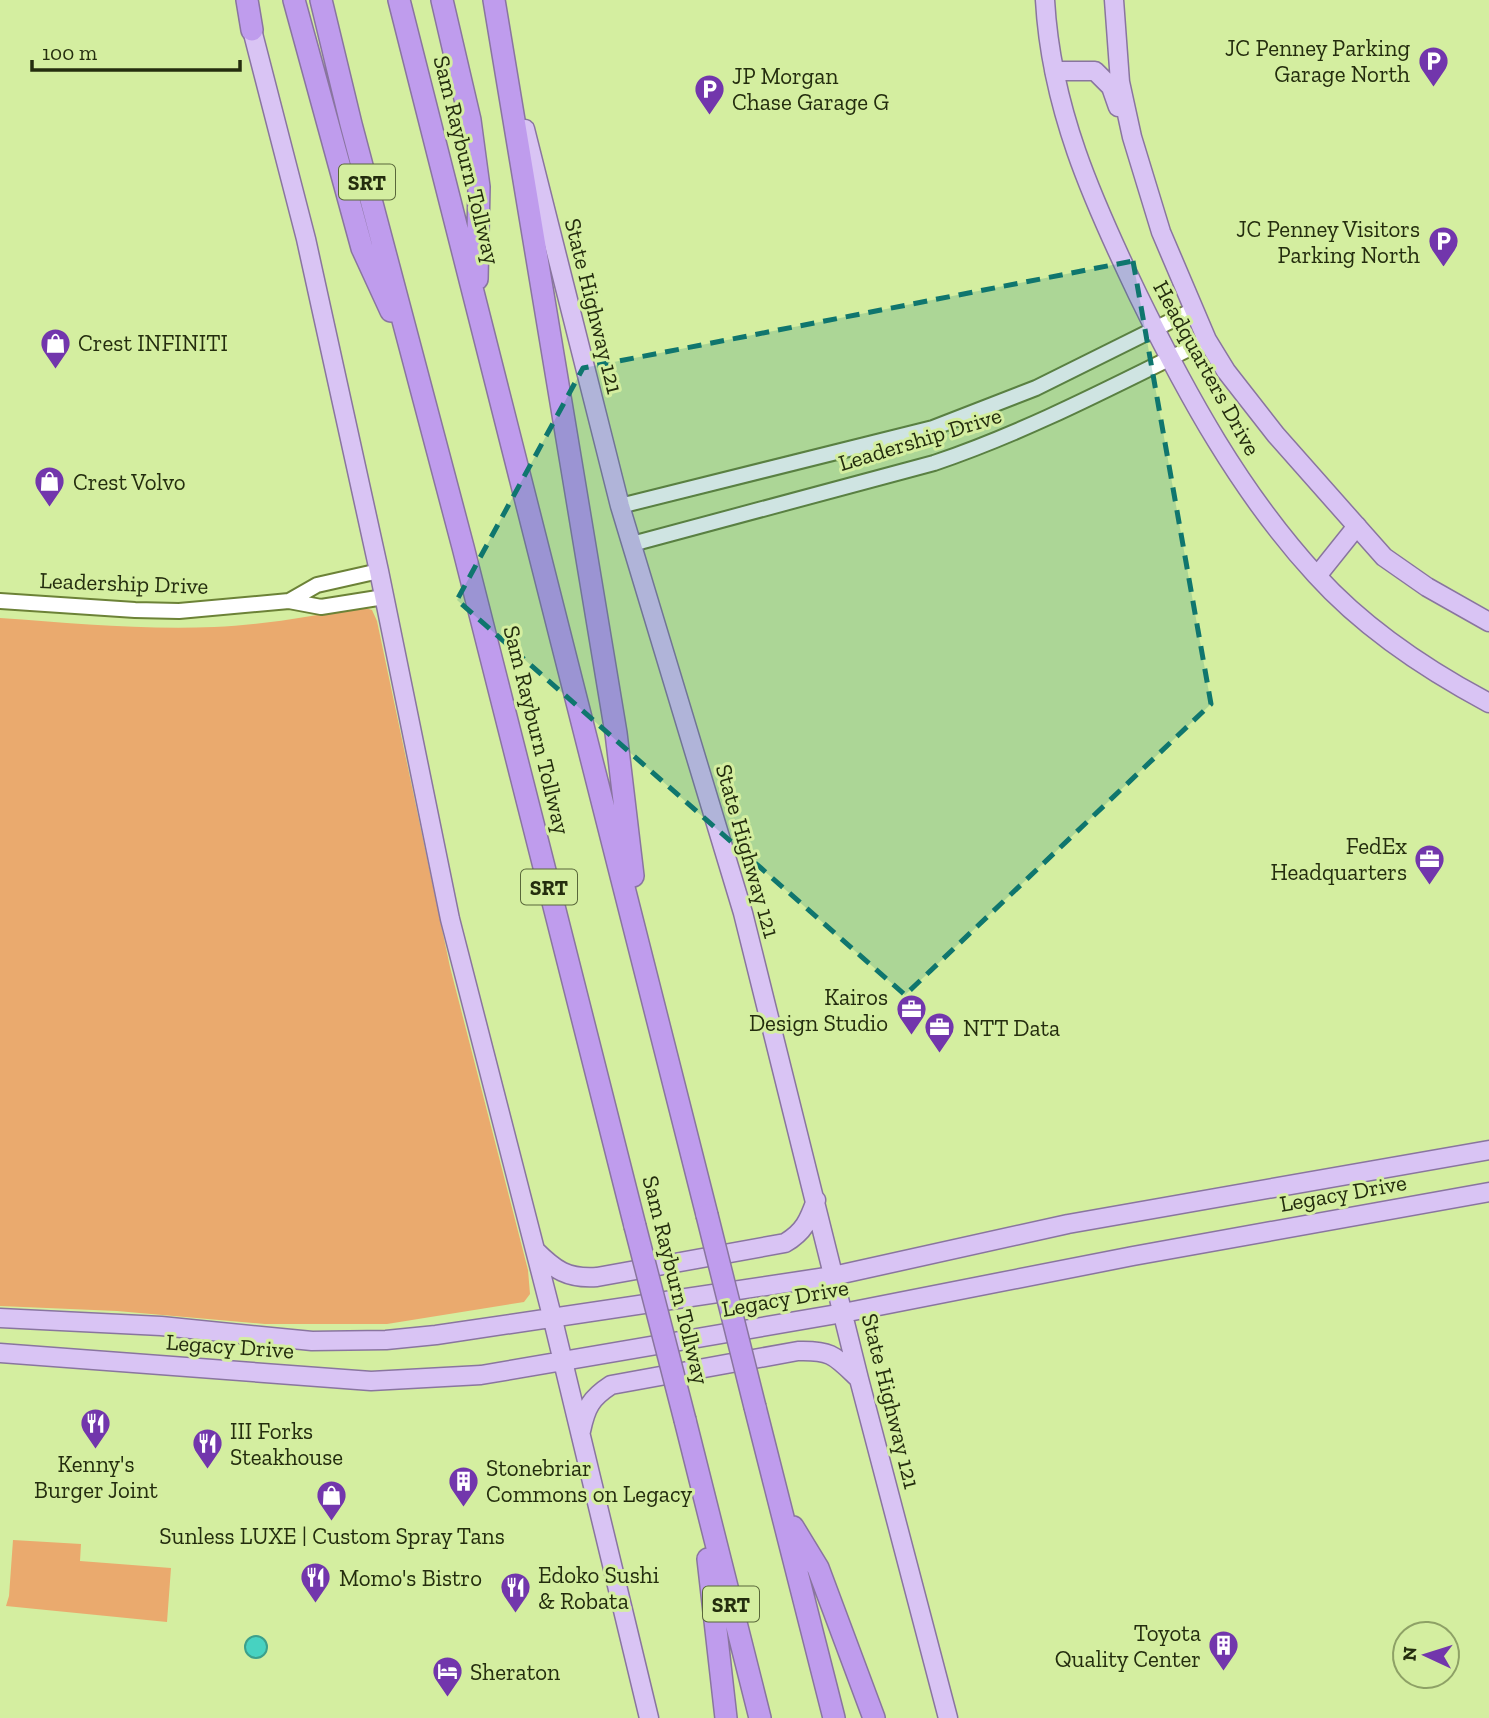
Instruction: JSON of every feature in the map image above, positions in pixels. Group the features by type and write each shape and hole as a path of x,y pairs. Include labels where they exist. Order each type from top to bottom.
{"highway":[{"path":"245,0 252,30"},
{"path":"294,0 362,248 415,363"},
{"name":"Sam Rayburn Tollway","path":"321,0 760,1718"},
{"name":"Sam Rayburn Tollway","path":"399,0 834,1718"},
{"path":"442,0 470,120 479,187 476,306"},
{"path":"494,0 615,733 643,961"},
{"path":"701,1491 726,1718"},
{"path":"781,1509 818,1568 874,1718"}],"main road":[{"name":"State Highway 121","path":"494,0 620,506 729,875 743,913 833,1276 948,1718"},
{"name":"Headquarters Drive","path":"1045,0 1054,71 1080,166 1155,330 1227,460 1271,521 1317,576 1393,643 1452,683 1489,703"},
{"name":"Headquarters Drive","path":"1114,0 1120,82 1142,172 1161,232 1207,340 1226,371 1268,425 1384,557 1404,572 1489,622"},
{"path":"252,30 306,239 379,571 450,919 552,1316 649,1718"},
{"path":"1054,71 1095,71 1111,87 1142,172"},
{"path":"1317,576 1357,526"},
{"name":"Legacy Drive","path":"0,1318 161,1326 312,1341 386,1340 436,1335 833,1276 1068,1224 1489,1150"},
{"name":"Legacy Drive","path":"0,1353 371,1381 472,1376 843,1313 1119,1258 1489,1192"},
{"path":"535,1250 551,1266 569,1276 597,1277 785,1243 798,1236 808,1223 816,1200"},
{"path":"580,1434 585,1410 596,1394 611,1385 797,1351 817,1350 834,1355 859,1378"}],"street":[{"name":"Leadership Drive","path":"620,506 933,428 1035,388 1193,310"},
{"name":"Leadership Drive","path":"632,544 981,448 1033,426 1207,340"},
{"name":"Leadership Drive","path":"289,601 317,585 379,571"},
{"name":"Leadership Drive","path":"0,601 179,611 289,601 321,607 384,597"}],"highlighted area":[{"path":"1133,261 1211,704 905,995 457,600 583,368"}],"shaded area":[{"path":"362,607 372,610 377,621 450,967 528,1270 530,1294 524,1302 387,1324 265,1324 117,1311 0,1306 0,618 187,628 270,622"},
{"path":"13,1540 81,1544 80,1561 171,1568 167,1622 6,1606"}],"water":[{"path":"256,1636 266,1643 267,1647 260,1657 256,1658 246,1651 245,1647 252,1637"}],"place":[{"name":"JC Penney Parking Garage North","path":"1433,88"},
{"name":"JP Morgan Chase Garage G","path":"709,116"},
{"name":"JC Penney Visitors Parking North","path":"1443,269"},
{"name":"Crest INFINITI","path":"55,370"},
{"name":"Crest Volvo","path":"50,509"},
{"name":"FedEx Headquarters","path":"1430,886"},
{"name":"Kairos Design Studio","path":"911,1037"},
{"name":"NTT Data","path":"940,1055"},
{"name":"Kenny's Burger Joint","path":"96,1450"},
{"name":"III Forks Steakhouse","path":"207,1471"},
{"name":"Stonebriar Commons on Legacy","path":"463,1508"},
{"name":"Sunless LUXE | Custom Spray Tans","path":"332,1522"},
{"name":"Momo's Bistro","path":"316,1605"},
{"name":"Edoko Sushi & Robata","path":"515,1615"},
{"name":"Toyota Quality Center","path":"1224,1673"},
{"name":"Sheraton","path":"447,1699"}]}
